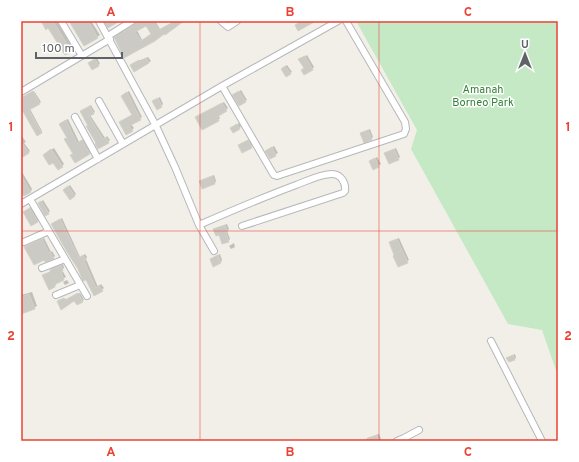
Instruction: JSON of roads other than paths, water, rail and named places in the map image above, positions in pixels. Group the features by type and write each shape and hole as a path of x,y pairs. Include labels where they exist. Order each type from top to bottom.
{"street":[{"path":"61,21 82,56"},
{"path":"99,21 156,126 199,225 214,252"},
{"path":"21,92 82,56 132,21"},
{"path":"222,21 228,27 237,21"},
{"path":"21,204 222,86 338,21"},
{"path":"222,86 272,172 277,176 404,134 406,129 405,122 346,21"},
{"path":"99,101 123,144"},
{"path":"75,116 98,159"},
{"path":"199,225 282,190 323,176 332,174 338,176 344,183 345,191 343,193 242,226"},
{"path":"30,199 87,296"},
{"path":"24,242 49,231"},
{"path":"42,268 65,258"},
{"path":"56,295 80,285"},
{"path":"490,341 542,441"},
{"path":"397,441 405,439 419,430"}],"park label":[{"name":"Amanah Borneo Park","path":"483,95"}]}
